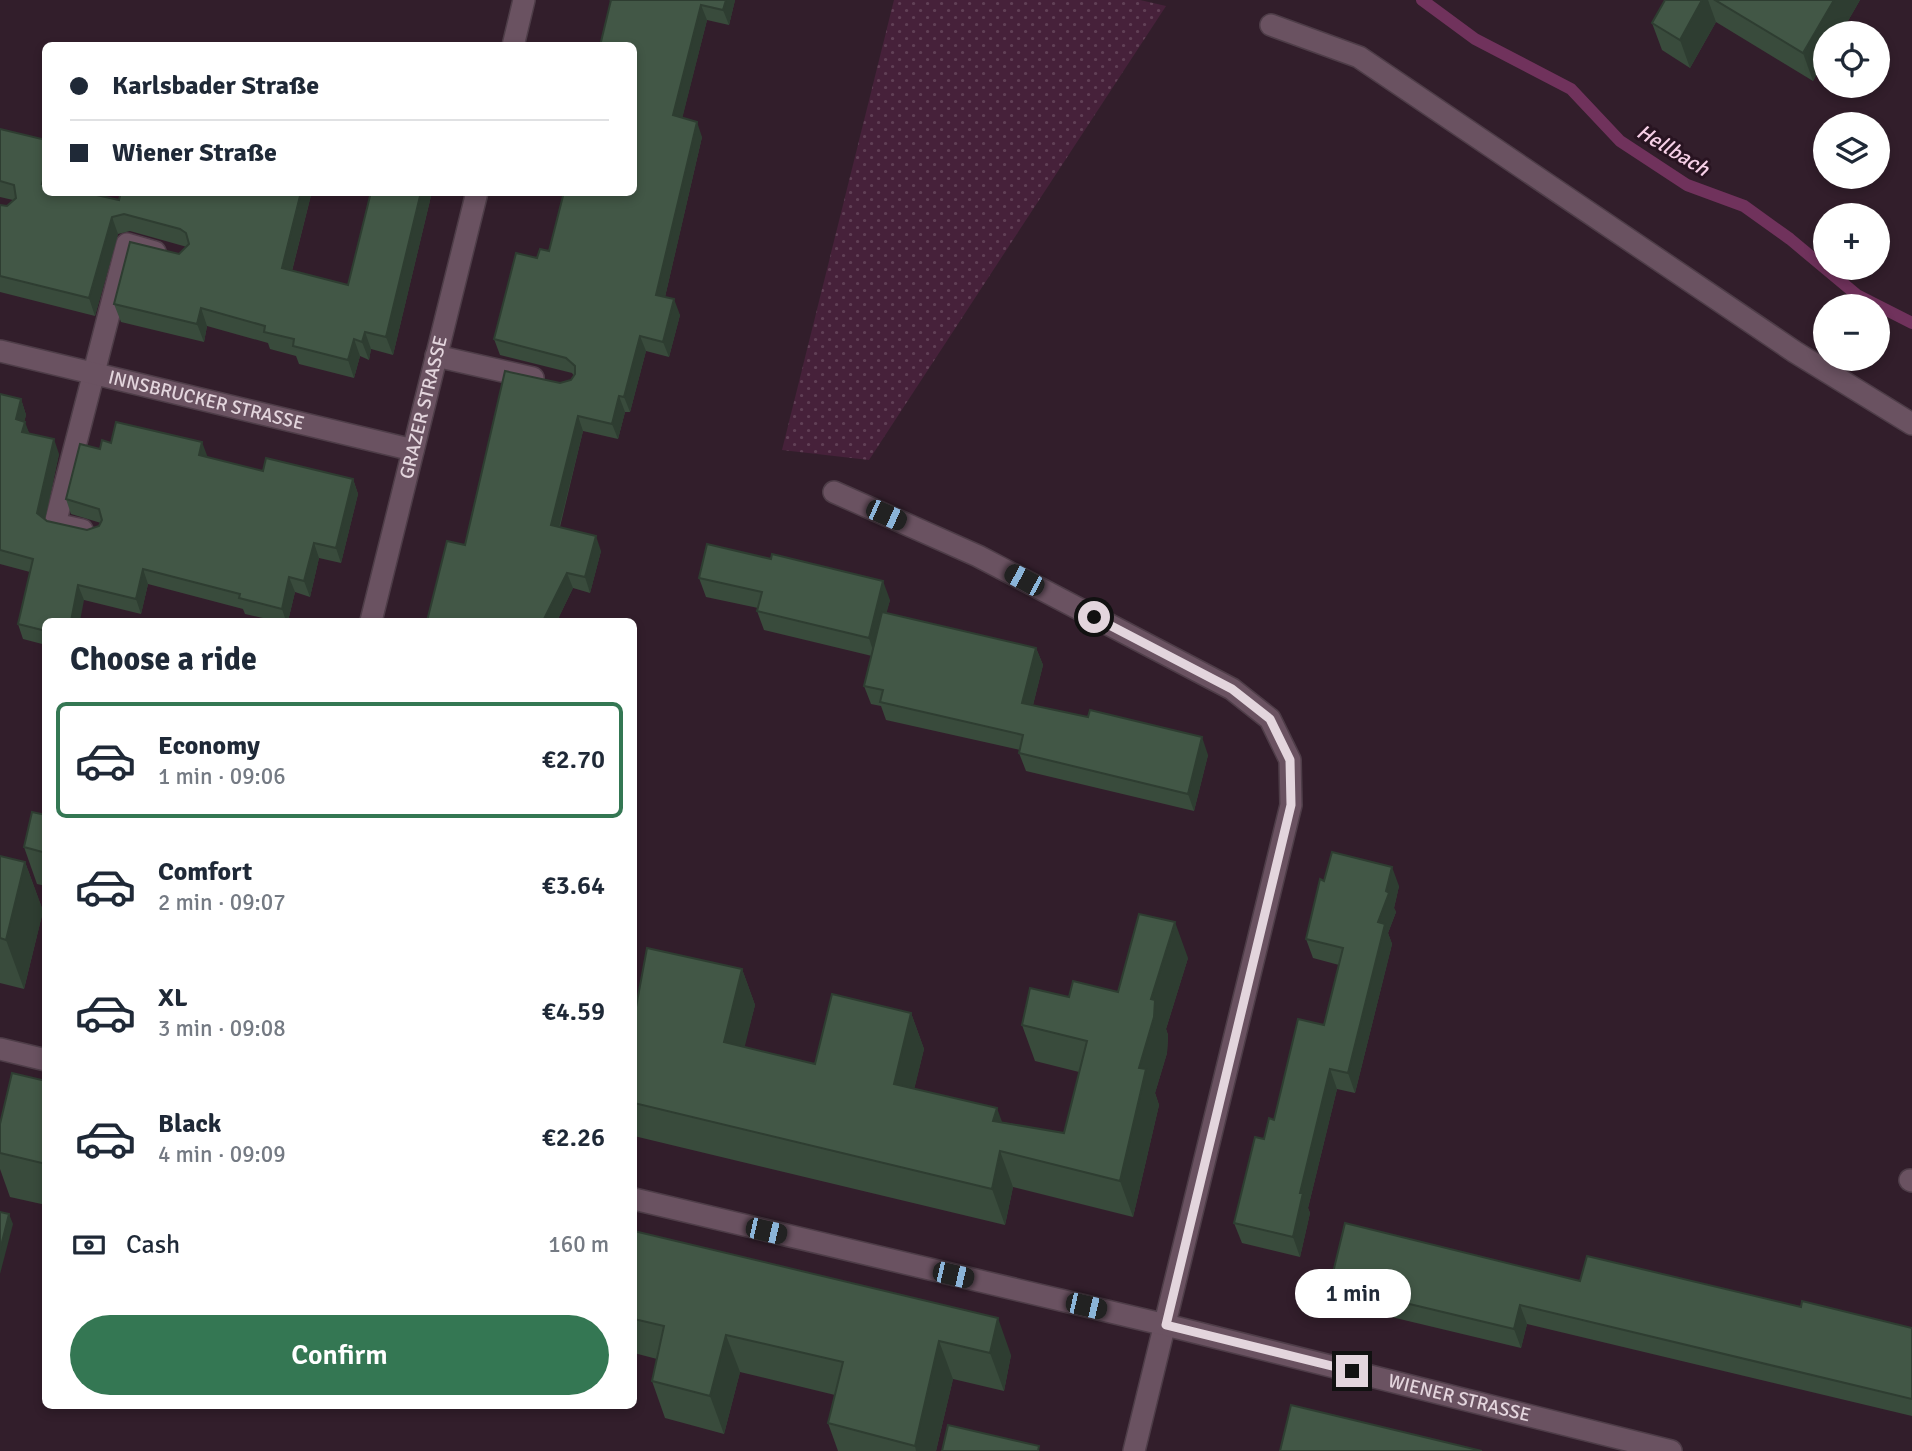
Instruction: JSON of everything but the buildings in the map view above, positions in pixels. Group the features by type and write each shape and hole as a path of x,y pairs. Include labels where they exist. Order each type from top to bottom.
{"street":[{"path":"514,42 524,0"},
{"path":"1271,25 1359,57 1796,352 1912,424"},
{"name":"GRAZER STRASSE","path":"372,618 476,196"},
{"path":"95,533 55,524 127,244 172,256"},
{"name":"INNSBRUCKER STRASSE","path":"0,351 413,450"},
{"path":"436,356 555,383"},
{"path":"834,492 978,556 1232,689 1270,719 1290,760 1291,805 1134,1451"},
{"path":"0,1049 42,1059"},
{"name":"WIENER STRASSE","path":"637,1200 1166,1325 1671,1451"}],"shaded area":[{"path":"894,0 1140,0 1166,6 869,460 782,450"}],"waterway":[{"name":"Hellbach","path":"1422,0 1475,39 1571,89 1620,141 1687,185 1744,206 1790,239 1857,295 1912,323"}],"route":[{"path":"1094,617 1232,689 1270,719 1290,760 1291,805 1166,1325 1352,1371"}]}
